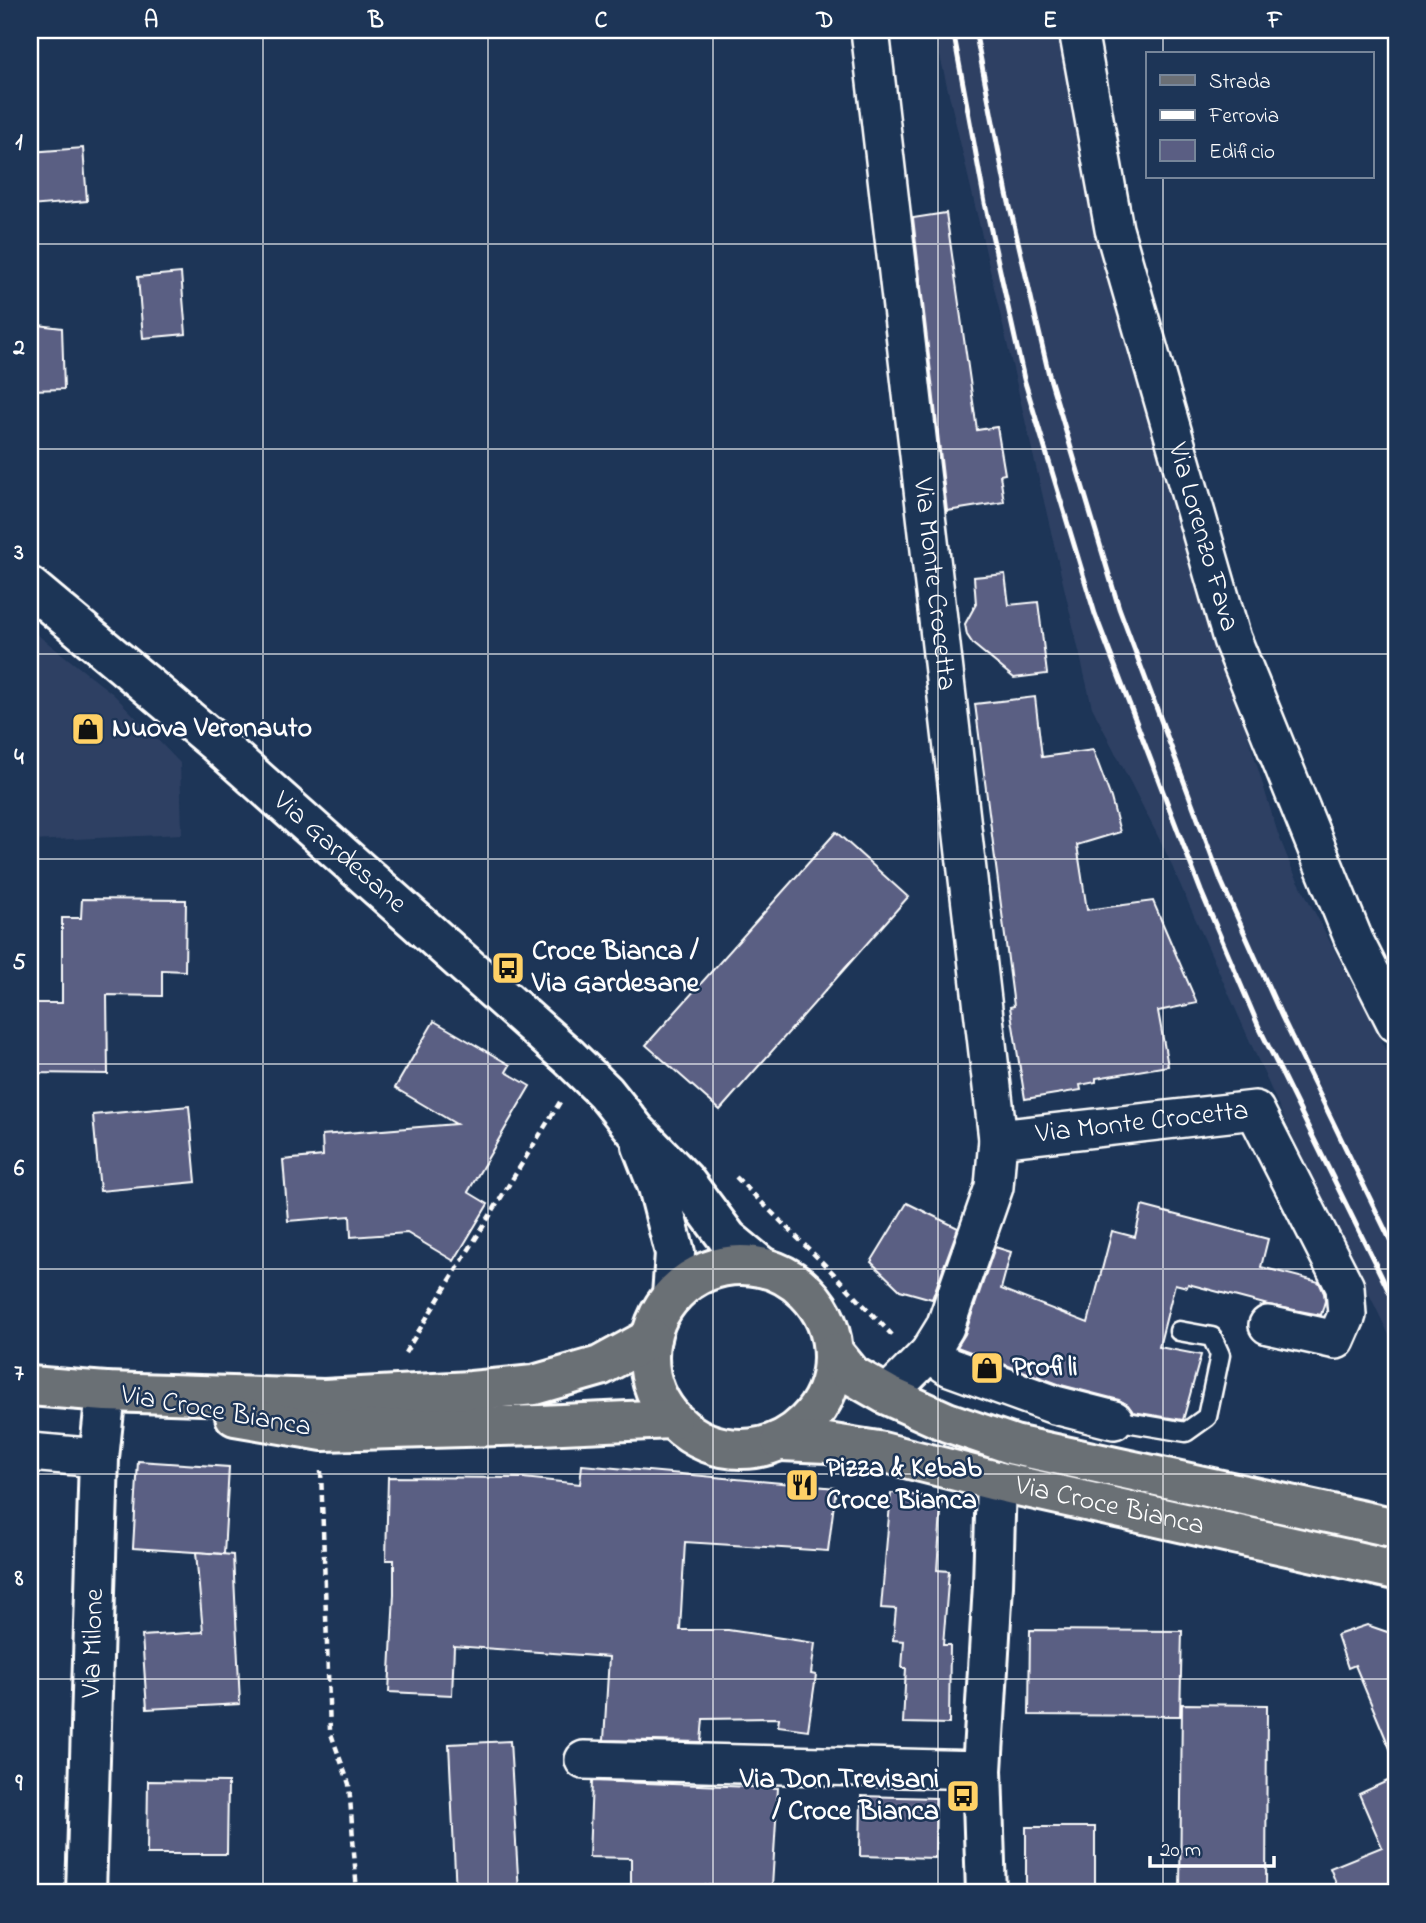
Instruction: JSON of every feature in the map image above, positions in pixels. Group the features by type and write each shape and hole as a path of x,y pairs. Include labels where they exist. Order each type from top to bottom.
{"main road":[{"name":"Via Gardesane","path":"30,587 216,743 498,992 605,1092 636,1131 684,1180 729,1240 762,1267"},
{"name":"Via Gardesane","path":"636,1131 659,1186 675,1253 672,1296"},
{"name":"Via Croce Bianca","path":"737,1265 762,1267 785,1275 804,1290 820,1308 830,1329 834,1353 828,1389 810,1420 781,1441 743,1450 723,1448 704,1442 672,1419 659,1401 652,1381 649,1359 651,1338 659,1315 672,1296 690,1280 713,1269 737,1265"},
{"name":"Via Croce Bianca","path":"106,1392 324,1399 484,1390 534,1385 600,1366 651,1338"},
{"name":"Via Croce Bianca","path":"834,1353 852,1375 887,1395 947,1422 1014,1446 1396,1528"},
{"path":"30,1386 106,1392"},
{"name":"Via Croce Bianca","path":"106,1392 323,1431 672,1419"},
{"name":"Via Milone","path":"86,1893 99,1458 106,1392"},
{"name":"Via Croce Bianca","path":"781,1441 827,1443 878,1451 996,1481 1396,1570"},
{"path":"986,1893 982,1770 996,1481"}],"street":[{"name":"Via Monte Crocetta","path":"870,30 998,1139 994,1187 945,1327 914,1348 887,1395"},
{"name":"Via Lorenzo Fava","path":"1078,30 1114,229 1232,639 1354,940 1396,1024"},
{"name":"Via Monte Crocetta","path":"998,1139 1255,1110 1345,1287 1347,1315 1336,1340 1268,1325"},
{"path":"914,1348 950,1367 1055,1405 1114,1420"},
{"path":"30,1452 99,1458"},
{"path":"584,1760 982,1770"}],"lane":[{"path":"1114,1420 1186,1432 1207,1417 1220,1355 1212,1337 1179,1331"}],"path":[{"path":"401,1360 561,1099 571,1099"},
{"path":"727,1168 835,1275 914,1348"},
{"path":"321,1469 330,1731 349,1784 357,1893"}],"shaded area":[{"path":"934,30 1063,30 1166,469 1278,834 1292,869 1396,1068 1396,1349 1292,1136 1164,848 1092,707"},
{"name":"Nuova Veronauto","path":"30,629 113,694 180,763 182,834 30,841"}],"building":[{"path":"83,148 87,201 30,206 30,152"},
{"path":"946,213 977,430 997,427 1005,474 1000,475 1004,502 947,511 913,218"},
{"path":"181,273 186,334 143,338 138,277"},
{"path":"30,324 62,328 64,389 30,390"},
{"path":"1005,574 1009,605 1038,602 1047,674 1014,678 973,644 967,635 965,624 976,604 974,577"},
{"path":"1035,697 1042,757 1093,750 1120,832 1077,845 1087,910 1153,901 1197,1003 1158,1011 1168,1066 1096,1078 1096,1082 1080,1085 1081,1090 1025,1099 1010,1007 1014,1006 975,704"},
{"path":"836,832 908,897 720,1110 646,1045"},
{"path":"82,899 186,900 185,971 162,970 162,996 107,995 108,1074 30,1073 30,1003 62,1003 62,918 81,918"},
{"path":"434,1021 510,1065 506,1072 530,1086 468,1192 488,1204 454,1261 407,1233 351,1237 350,1216 288,1221 283,1160 323,1156 322,1135 456,1124 395,1088"},
{"path":"189,1106 196,1182 100,1191 93,1115"},
{"path":"907,1203 958,1228 932,1299 900,1290 871,1262"},
{"path":"1142,1206 1268,1239 1261,1267 1319,1282 1325,1301 1321,1315 1268,1305 1188,1284 1187,1287 1175,1284 1159,1347 1201,1355 1183,1420 1133,1412 1119,1400 1061,1385 957,1347 965,1334 995,1247 1011,1252 1001,1289 1088,1323 1112,1231 1135,1237"},
{"path":"138,1461 229,1467 224,1554 133,1548"},
{"path":"582,1465 836,1488 828,1551 685,1542 680,1630 728,1630 815,1643 811,1674 816,1675 808,1730 778,1726 779,1718 703,1719 701,1742 604,1740 609,1657 454,1646 452,1695 389,1692 394,1560 386,1560 388,1477 523,1478 580,1484"},
{"path":"891,1493 942,1498 937,1570 949,1571 943,1645 950,1645 949,1724 903,1723 906,1668 902,1668 904,1641 893,1640 896,1609 881,1608"},
{"path":"196,1552 233,1555 240,1704 147,1709 142,1636 203,1632"},
{"path":"1367,1625 1396,1635 1396,1763 1355,1665 1348,1668 1337,1635"},
{"path":"1030,1630 1182,1631 1180,1716 1029,1715"},
{"path":"1182,1704 1267,1705 1266,1893 1180,1893"},
{"path":"510,1741 519,1893 456,1893 449,1744"},
{"path":"1396,1777 1396,1893 1340,1893 1330,1868 1382,1847 1359,1794"},
{"path":"148,1781 228,1782 227,1854 147,1854"},
{"path":"592,1781 778,1788 772,1887 697,1885 696,1893 631,1893 631,1858 589,1857"},
{"path":"861,1796 936,1798 935,1858 860,1856"},
{"path":"1026,1827 1095,1827 1095,1893 1026,1893"}],"railway":[{"path":"953,30 985,203 1024,379 1095,614 1201,891 1258,1025 1396,1306"},
{"path":"975,30 1007,194 1049,375 1119,608 1222,883 1282,1017 1396,1252"}],"place":[{"name":"Nuova Veronauto","path":"88,729"},
{"name":"Croce Bianca / Via Gardesane","path":"508,968"},
{"name":"Profili","path":"987,1368"},
{"name":"Pizza & Kebab Croce Bianca","path":"802,1485"},
{"name":"Via Don Trevisani / Croce Bianca","path":"963,1796"}]}
